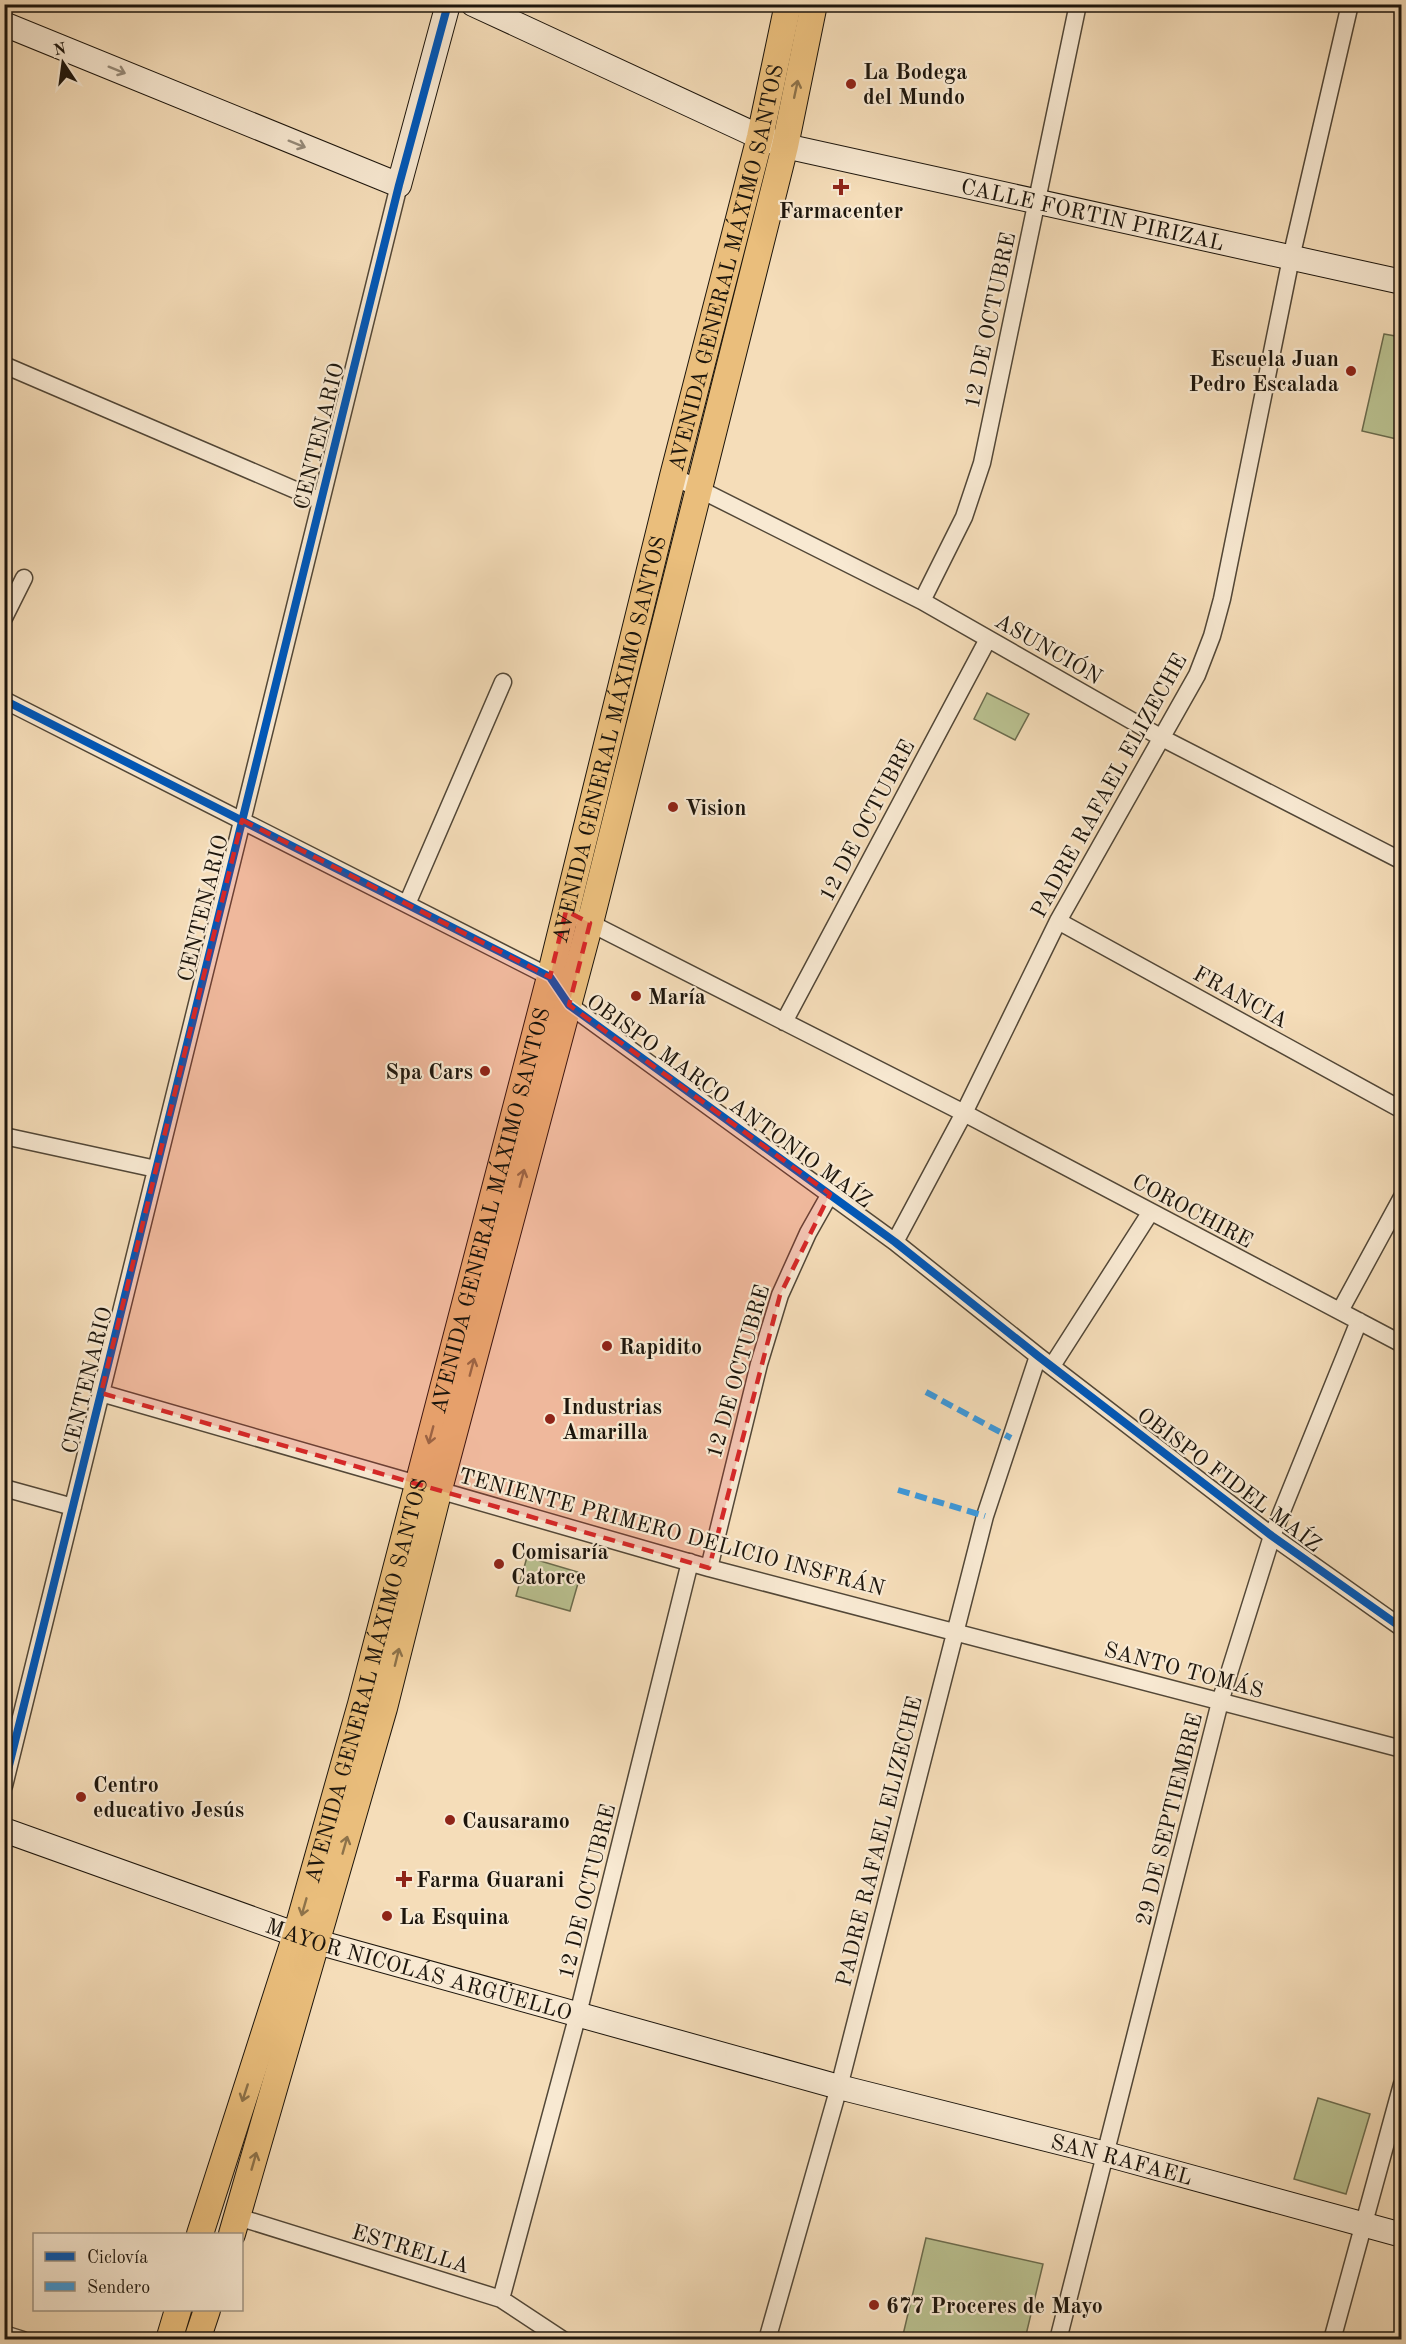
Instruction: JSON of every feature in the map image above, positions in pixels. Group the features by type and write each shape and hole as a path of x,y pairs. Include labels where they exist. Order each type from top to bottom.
{"main road":[{"name":"AVENIDA GENERAL MÁXIMO SANTOS","path":"201,2233 307,1938 384,1708 429,1486 550,976 673,476 760,137 788,4"},
{"name":"AVENIDA GENERAL MÁXIMO SANTOS","path":"429,1486 569,1005 785,146 813,4"},
{"name":"AVENIDA GENERAL MÁXIMO SANTOS","path":"235,2226 307,1938"},
{"path":"169,2340 178,2311"},
{"path":"197,2340 207,2311"}],"street":[{"name":"CENTENARIO","path":"4,1786 399,185 448,4"},
{"path":"473,4 760,137"},
{"name":"12 DE OCTUBRE","path":"922,601 964,517 982,463 1078,4"},
{"name":"PADRE RAFAEL ELIZECHE","path":"895,1242 964,1113 1058,921 1197,675 1212,636 1222,599 1291,258 1350,4"},
{"path":"4,24 399,185"},
{"name":"CALLE FORTIN PIRIZAL","path":"760,137 785,146 1401,282"},
{"path":"4,365 321,501"},
{"name":"ASUNCIÓN","path":"673,476 922,601 1162,738 1401,861"},
{"path":"4,618 24,578"},
{"name":"12 DE OCTUBRE","path":"784,1022 988,639"},
{"path":"407,904 503,682"},
{"path":"4,699 550,976"},
{"name":"COROCHIRE","path":"566,911 964,1113 1401,1344"},
{"name":"FRANCIA","path":"1058,921 1401,1110"},
{"name":"OBISPO MARCO ANTONIO MAÍZ","path":"550,976 569,1005 895,1242 1038,1356"},
{"path":"4,1136 156,1169"},
{"name":"12 DE OCTUBRE","path":"709,1568 759,1364 780,1295 808,1233 830,1194"},
{"path":"1340,1311 1401,1197"},
{"path":"1052,1366 1150,1213"},
{"name":"29 DE SEPTIEMBRE","path":"1058,2340 1220,1702 1272,1536 1359,1321"},
{"name":"PADRE RAFAEL ELIZECHE","path":"767,2340 839,2086 985,1516 1038,1356"},
{"name":"OBISPO FIDEL MAÍZ","path":"1038,1356 1272,1536 1401,1628"},
{"name":"TENIENTE PRIMERO DELICIO INSFRÁN","path":"101,1393 709,1568 955,1631"},
{"path":"4,1488 73,1507"},
{"name":"12 DE OCTUBRE","path":"501,2299 578,2014 690,1562"},
{"name":"SANTO TOMÁS","path":"955,1631 1401,1749"},
{"name":"MAYOR NICOLÁS ARGÜELLO","path":"4,1830 307,1938 839,2086"},
{"path":"1332,2340 1365,2225 1401,2084"},
{"name":"SAN RAFAEL","path":"839,2086 1106,2154 1401,2235"},
{"name":"ESTRELLA","path":"235,2226 501,2299 563,2340"},
{"path":"4,2334 23,2340"}],"highlighted area":[{"path":"242,820 550,977 566,911 590,923 569,1005 830,1194 780,1295 709,1568 101,1393"}],"green space":[{"path":"1384,334 1401,337 1401,440 1362,431"},
{"path":"987,693 1029,714 1015,740 974,719"},
{"path":"527,1557 581,1573 570,1611 516,1596"},
{"path":"1318,2098 1370,2114 1346,2194 1294,2179"},
{"path":"926,2238 1043,2264 1025,2339 902,2339"}],"marked path":[{"path":"926,1392 1011,1438"},
{"path":"898,1490 985,1516"}],"cycle path":[{"path":"4,1786 399,185 448,4"},
{"path":"4,700 550,977 569,1005 895,1242 1038,1356 1272,1536 1402,1628"}],"place":[{"name":"La Bodega del Mundo","path":"851,84"},
{"name":"Farmacenter","path":"841,187"},
{"name":"Escuela Juan Pedro Escalada","path":"1351,371"},
{"name":"Vision","path":"673,807"},
{"name":"María","path":"636,996"},
{"name":"Spa Cars","path":"485,1071"},
{"name":"Rapidito","path":"607,1346"},
{"name":"Industrias Amarilla","path":"550,1419"},
{"name":"Comisaría Catorce","path":"499,1564"},
{"name":"Centro educativo Jesús","path":"81,1797"},
{"name":"Causaramo","path":"450,1820"},
{"name":"Farma Guarani","path":"404,1879"},
{"name":"La Esquina","path":"387,1916"},
{"name":"677 Proceres de Mayo","path":"874,2305"}]}
